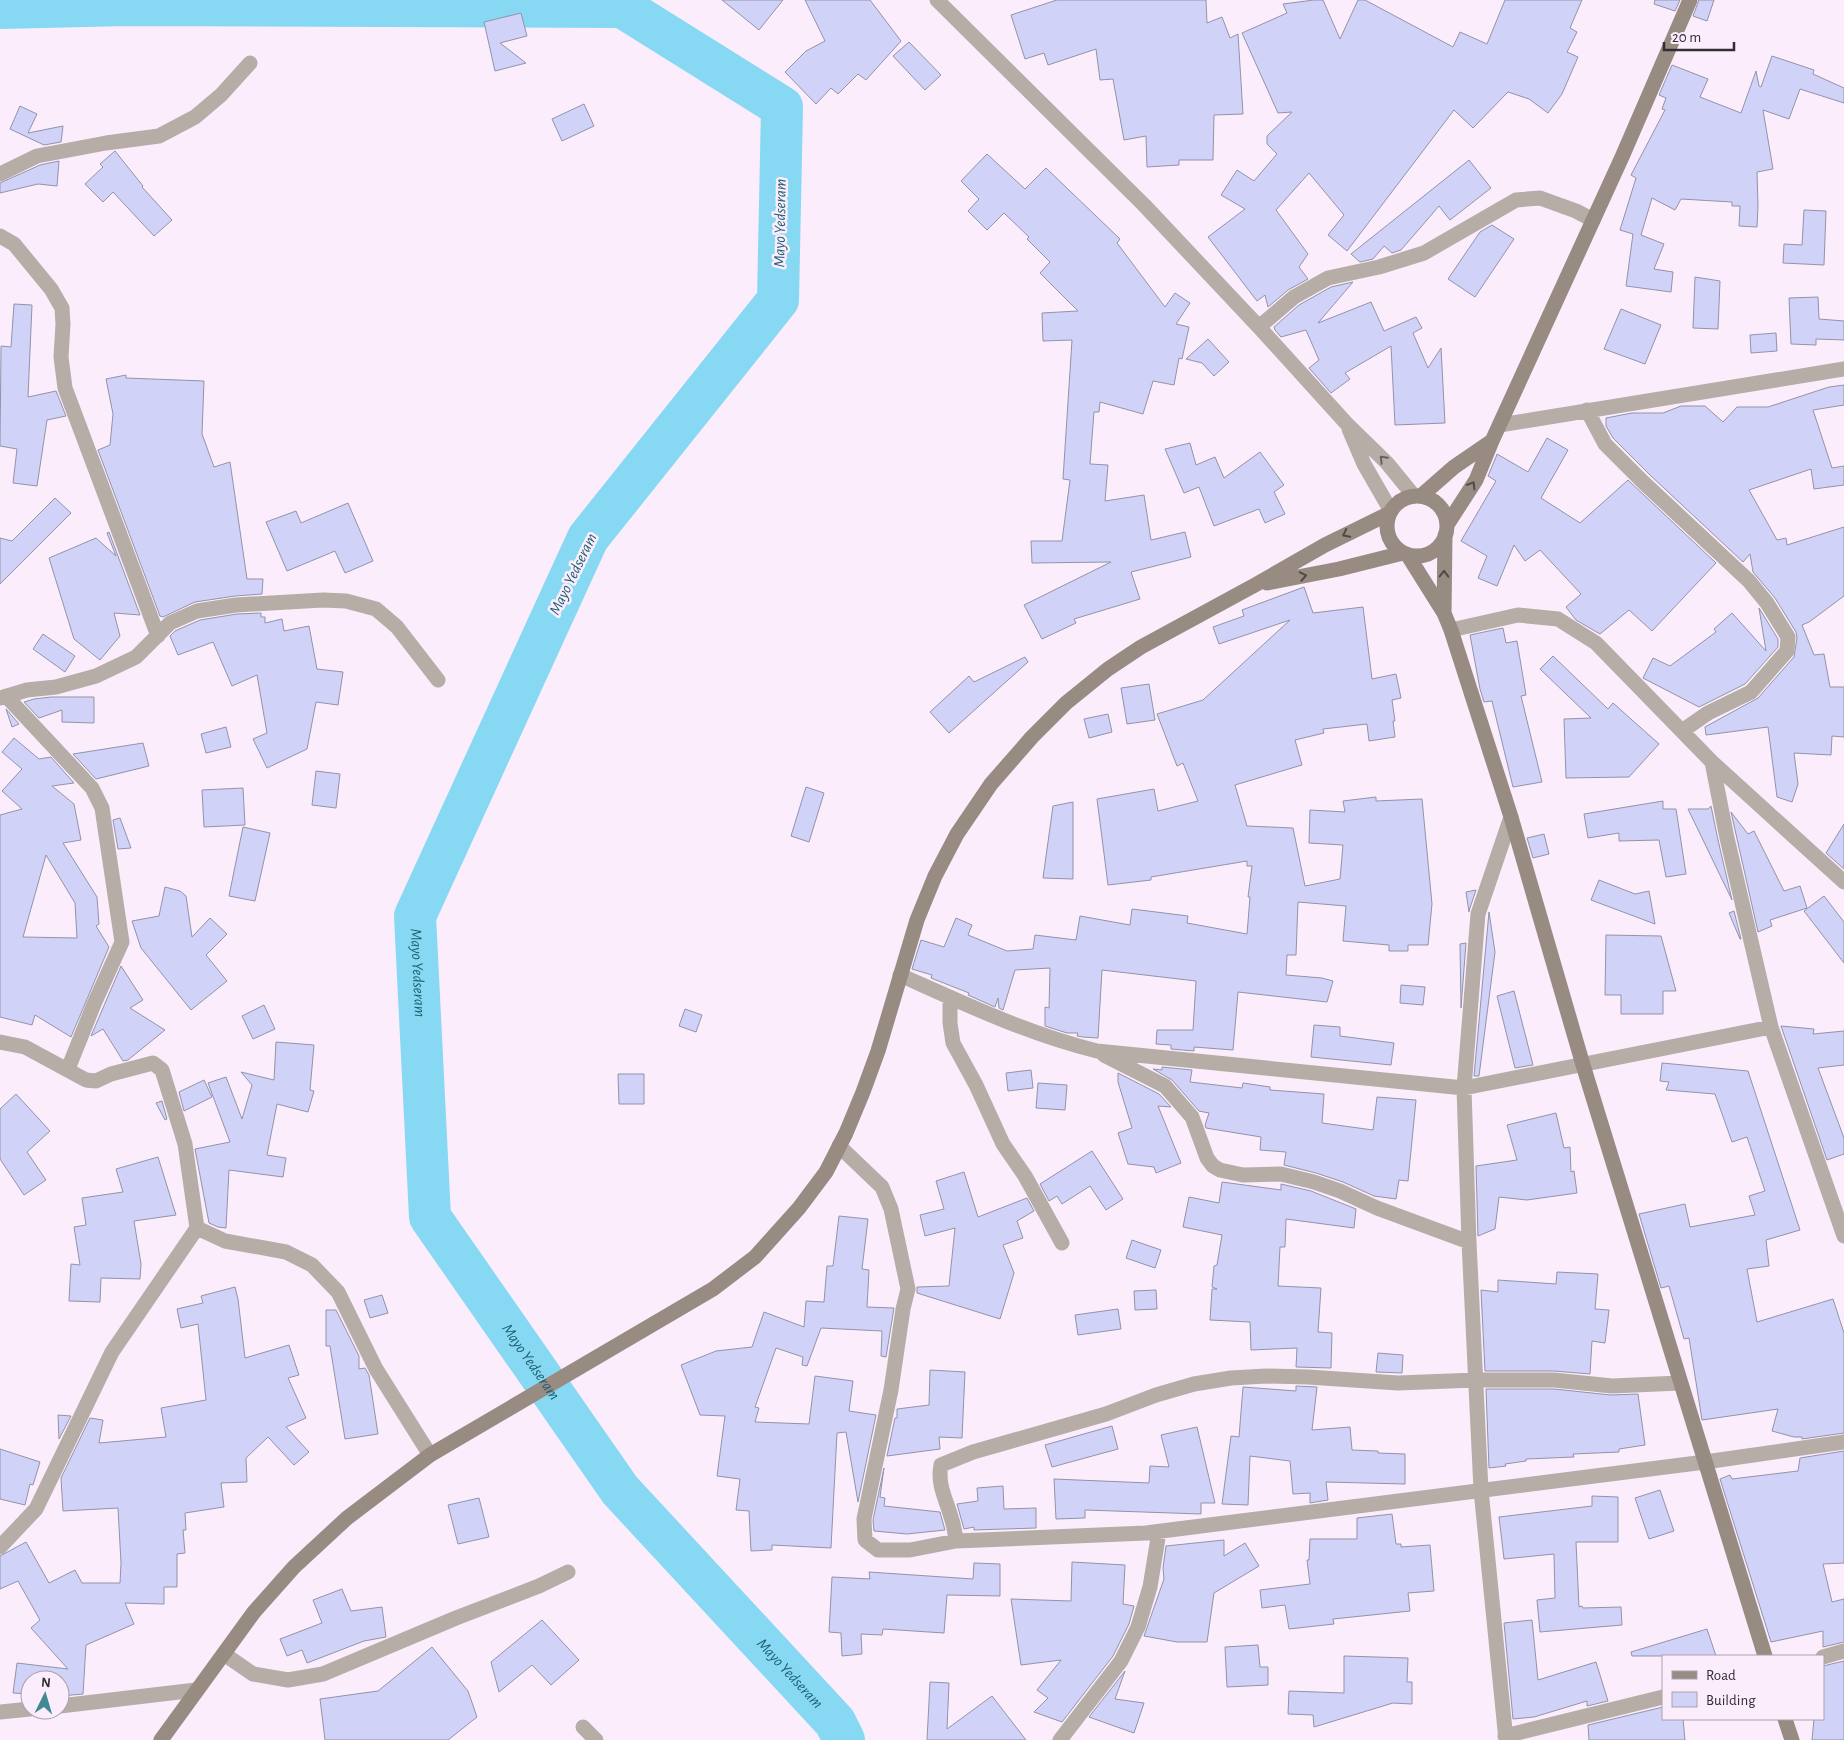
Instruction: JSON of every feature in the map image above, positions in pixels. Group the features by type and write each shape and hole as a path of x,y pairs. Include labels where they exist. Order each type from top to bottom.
{"street":[{"path":"937,0 1144,205 1346,423 1388,463 1418,496"},
{"path":"1255,586 1405,553 1416,556 1426,554 1441,544 1446,530 1476,480 1690,0"},
{"path":"0,174 37,156 106,143 159,136 195,117 221,96 250,63"},
{"path":"1259,327 1294,296 1328,278 1379,267 1424,254 1516,200 1540,198 1576,211 1592,220"},
{"path":"0,236 14,244 51,289 62,308 61,357 65,388 132,562 158,636"},
{"path":"1500,425 1844,369"},
{"path":"1587,410 1605,444 1643,482 1749,580 1767,603 1788,637 1787,651 1751,692 1708,713 1682,731"},
{"path":"1346,423 1364,464 1390,512 1387,528 1392,542 1405,553 1444,613 1451,630 1511,817 1583,1065 1765,1655"},
{"path":"1418,496 1454,467 1492,441"},
{"path":"161,1740 254,1612 294,1567 347,1518 430,1455 713,1289 755,1256 799,1208 826,1172 866,1084 917,920 935,876 957,834 991,784 1032,737 1066,703 1108,669 1141,647 1255,586 1325,545 1390,512 1405,498 1418,496 1429,499 1442,510 1446,517 1444,613"},
{"path":"68,1069 94,1004 122,942 102,808 92,788 3,697 27,690 56,687 96,676 136,657 170,623 197,611 236,605 323,600 346,601 376,609 397,627 438,680"},
{"path":"1451,630 1518,615 1558,619 1596,643 1712,762 1844,882"},
{"path":"1712,762 1727,838 1771,1027 1844,1236"},
{"path":"1511,817 1478,914 1464,1088 1468,1242 1481,1490 1505,1738 1662,1697"},
{"path":"900,974 1020,1027 1059,1041 1097,1051 1464,1088 1771,1027"},
{"path":"950,997 950,1023 953,1043 976,1085 1003,1144 1025,1176 1062,1243"},
{"path":"0,1042 25,1047 86,1080 96,1081 111,1074 153,1063 162,1070 185,1144 197,1228 112,1352 36,1509 0,1547"},
{"path":"1097,1051 1165,1086 1192,1117 1207,1158 1212,1166 1220,1170 1242,1175 1281,1174 1314,1182 1340,1190 1377,1208 1468,1242"},
{"path":"839,1146 882,1187 891,1209 908,1289 891,1390 864,1519 865,1540 878,1550 910,1550 956,1541 1159,1532 1705,1462 1844,1442"},
{"path":"197,1228 225,1241 286,1252 312,1265 338,1292 376,1369 430,1455"},
{"path":"956,1541 952,1519 940,1485 941,1466 973,1452 1106,1414 1156,1395 1194,1384 1230,1378 1266,1376 1398,1383 1554,1380 1612,1386 1680,1383"},
{"path":"1060,1740 1121,1661 1138,1627 1150,1587 1159,1532"},
{"path":"224,1654 253,1674 288,1680 323,1674 456,1618 539,1586 568,1572"},
{"path":"1824,1657 1844,1651"},
{"path":"70,1705 196,1690"},
{"path":"0,1712 20,1711"},
{"path":"1785,1720 1792,1740"},
{"path":"583,1727 596,1740"}],"building":[{"path":"722,0 783,0 759,30"},
{"path":"805,0 870,0 901,41 866,80 858,74 838,94 831,88 816,104 785,72 806,51 825,41"},
{"path":"1057,0 1206,0 1207,23 1222,17 1230,38 1238,34 1243,114 1214,115 1213,160 1179,160 1179,165 1147,167 1146,136 1124,140 1113,79 1100,80 1096,49 1048,65 1044,53 1025,59 1011,15"},
{"path":"1323,0 1340,39 1358,0 1365,0 1453,47 1460,32 1487,44 1505,0 1582,0 1570,28 1577,32 1567,52 1578,57 1562,94 1548,113 1529,99 1508,92 1473,128 1454,110 1347,251 1328,235 1344,215 1309,173 1276,210 1308,254 1299,267 1308,279 1288,290 1268,307 1265,295 1257,301 1208,237 1245,209 1221,195 1237,170 1254,181 1277,154 1267,144 1267,136 1292,112 1278,113 1242,33 1287,13 1283,4"},
{"path":"1655,0 1680,0 1675,11 1654,4"},
{"path":"1699,0 1714,0 1707,21 1693,16"},
{"path":"521,13 527,36 500,43 526,63 495,71 484,22"},
{"path":"909,42 941,75 925,90 893,56"},
{"path":"1772,56 1814,70 1813,74 1844,88 1844,103 1800,89 1789,119 1763,110 1773,169 1757,172 1757,227 1739,226 1740,206 1732,206 1732,202 1681,199 1675,210 1652,198 1641,235 1664,244 1654,269 1673,272 1671,292 1626,286 1633,234 1620,230 1636,178 1631,175 1665,110 1662,109 1666,98 1659,95 1672,65 1708,79 1700,97 1741,113 1756,71 1759,86 1761,87"},
{"path":"584,104 594,126 562,141 552,119"},
{"path":"20,106 37,114 28,133 63,126 61,142 44,145 10,129"},
{"path":"115,151 142,187 172,220 154,236 113,192 103,202 85,184 103,167 100,164"},
{"path":"987,154 1025,189 1046,168 1120,239 1117,243 1165,307 1175,293 1190,303 1176,324 1189,327 1182,359 1179,358 1174,385 1153,381 1143,414 1100,402 1099,412 1094,412 1090,464 1108,465 1105,501 1144,495 1151,540 1185,532 1191,557 1131,572 1140,599 1074,619 1076,623 1042,639 1024,605 1111,562 1032,563 1031,541 1062,541 1070,480 1063,479 1072,340 1043,341 1042,313 1078,311 1040,273 1050,262 1027,239 1029,237 1004,213 987,230 968,211 979,199 961,181"},
{"path":"1469,160 1491,188 1450,220 1439,206 1401,250 1392,253 1384,246 1373,259 1360,262 1351,254"},
{"path":"59,161 57,186 38,184 0,193 0,183 40,165"},
{"path":"1804,210 1826,211 1824,265 1783,263 1784,244 1802,245"},
{"path":"1492,225 1514,239 1475,297 1448,279 1480,232"},
{"path":"1695,277 1720,281 1718,329 1693,328"},
{"path":"1353,282 1318,323 1371,302 1384,331 1416,317 1422,328 1413,333 1428,368 1441,348 1445,423 1395,425 1391,346 1345,373 1350,379 1331,393 1309,368 1319,360 1306,330 1281,337 1275,330 1274,327 1299,305 1331,287"},
{"path":"1818,297 1819,319 1844,321 1844,340 1816,339 1816,345 1791,344 1789,298"},
{"path":"14,304 32,305 28,397 56,391 66,416 47,420 37,486 13,483 17,449 0,446 1,346 11,347"},
{"path":"1621,309 1661,325 1645,364 1604,349"},
{"path":"1776,333 1777,351 1751,353 1750,335"},
{"path":"1208,339 1229,362 1214,376 1202,363 1186,359"},
{"path":"126,375 126,378 204,381 202,434 214,467 230,462 247,579 263,579 262,594 195,602 163,617 160,616 98,450 110,445 113,414 106,379"},
{"path":"1844,385 1844,405 1813,410 1832,468 1844,466 1844,485 1814,489 1811,469 1749,490 1777,540 1786,538 1787,545 1844,527 1844,596 1809,622 1802,625 1814,655 1824,654 1830,687 1844,687 1844,737 1832,736 1831,755 1794,753 1798,784 1792,802 1777,797 1768,727 1706,735 1705,727 1758,698 1794,657 1796,632 1775,598 1753,572 1750,554 1743,562 1650,475 1613,438 1606,426 1606,418 1632,413 1663,413 1681,406 1705,406 1723,422 1737,407 1768,407 1829,387"},
{"path":"1547,438 1568,450 1541,498 1580,523 1628,480 1716,563 1652,631 1629,610 1600,634 1576,620 1566,607 1581,594 1540,550 1525,561 1514,545 1497,586 1478,578 1487,556 1461,541 1496,481 1488,476 1497,454 1528,472"},
{"path":"1190,443 1196,465 1215,457 1224,478 1260,452 1284,485 1274,492 1285,514 1265,523 1259,509 1214,526 1199,487 1184,493 1165,449"},
{"path":"55,498 71,513 0,584 0,538 12,541"},
{"path":"348,503 373,561 345,573 335,551 287,571 266,522 296,511 301,523"},
{"path":"109,532 140,615 114,613 120,636 100,660 74,639 49,558 96,538 116,556 107,533"},
{"path":"1304,587 1313,613 1363,607 1372,679 1396,674 1401,698 1392,700 1395,737 1369,741 1367,724 1323,729 1324,733 1295,740 1302,765 1235,785 1247,826 1293,828 1305,886 1340,879 1343,845 1309,843 1310,810 1345,812 1343,801 1376,797 1376,801 1422,799 1432,904 1428,945 1408,945 1408,951 1389,951 1389,945 1343,941 1346,906 1298,902 1296,955 1287,955 1286,975 1322,978 1333,981 1327,1002 1238,992 1233,1050 1194,1047 1194,1051 1171,1049 1171,1045 1156,1044 1157,1030 1193,1030 1196,981 1102,970 1098,1038 1077,1036 1078,1033 1067,1033 1045,1026 1045,1007 1049,1008 1050,968 1015,970 1003,1010 999,1008 998,998 995,1007 968,995 969,993 931,978 932,975 912,969 921,940 944,947 956,918 972,925 968,935 1007,951 1033,949 1035,935 1076,940 1080,916 1130,925 1132,909 1188,916 1187,923 1247,934 1250,897 1248,897 1252,866 1247,866 1247,861 1151,877 1151,880 1108,885 1097,799 1154,789 1158,811 1198,801 1183,763 1177,766 1157,714 1203,700 1290,620 1219,644 1213,627 1244,616 1242,610"},
{"path":"1759,608 1778,639 1778,647 1745,684 1699,707 1643,678 1653,658 1670,666 1716,632 1714,629 1732,613 1766,651"},
{"path":"261,613 261,617 265,617 265,623 282,619 284,631 309,626 317,669 343,672 338,705 316,702 307,749 267,768 253,739 267,733 257,675 232,686 213,642 178,655 170,636 175,631 200,620 237,614"},
{"path":"1503,628 1506,643 1517,641 1526,695 1521,696 1542,782 1513,787 1492,701 1484,702 1480,689 1470,635"},
{"path":"43,634 75,656 65,672 33,649"},
{"path":"1553,656 1608,709 1613,703 1659,744 1629,777 1566,778 1564,719 1591,718 1540,669"},
{"path":"1025,657 1028,662 949,733 930,712 969,676 974,682"},
{"path":"1149,684 1155,720 1127,724 1121,688"},
{"path":"51,697 94,697 94,723 62,722 62,710 39,718 24,702"},
{"path":"6,709 19,724 12,727"},
{"path":"1108,714 1112,732 1089,738 1084,719"},
{"path":"226,727 231,747 206,753 201,734"},
{"path":"14,738 39,759 51,757 74,783 52,786 74,804 81,840 63,843 97,897 99,924 96,926 109,947 71,1037 35,1015 32,1025 0,1017 0,815 22,809 2,791 22,769 2,752","holes":["46,855 75,903 77,938 23,937"]},
{"path":"143,743 149,766 96,779 73,754"},
{"path":"316,771 340,774 336,808 312,805"},
{"path":"806,787 824,793 809,842 791,836"},
{"path":"243,788 245,825 204,827 202,790"},
{"path":"1663,801 1663,809 1676,809 1686,874 1666,877 1659,840 1619,841 1619,833 1588,838 1584,814"},
{"path":"1073,802 1073,879 1043,878 1053,806"},
{"path":"1711,806 1732,900 1688,809 1708,809"},
{"path":"1731,812 1748,834 1754,831 1784,891 1800,886 1807,908 1770,920 1772,926 1758,932"},
{"path":"120,818 131,848 118,849 113,820"},
{"path":"1844,824 1844,869 1826,853"},
{"path":"243,827 270,833 255,901 229,896"},
{"path":"1544,834 1549,854 1533,858 1527,838"},
{"path":"1599,880 1635,894 1649,891 1655,924 1591,900"},
{"path":"165,887 180,891 186,896 192,937 210,918 227,934 206,955 227,981 191,1010 141,948 132,921 159,916"},
{"path":"1476,890 1469,911 1469,912 1466,892"},
{"path":"1824,896 1844,922 1844,963 1804,911"},
{"path":"1734,911 1741,939 1729,913"},
{"path":"1489,912 1495,952 1479,1076 1474,1076"},
{"path":"1606,935 1661,936 1676,991 1663,991 1663,1014 1621,1014 1621,995 1605,995"},
{"path":"1466,943 1461,1008 1460,944"},
{"path":"121,966 143,1000 130,1008 165,1030 128,1060 123,1061 103,1029 91,1036"},
{"path":"1401,985 1425,987 1423,1005 1400,1003"},
{"path":"1514,991 1533,1065 1515,1068 1497,996"},
{"path":"264,1005 275,1029 253,1039 242,1016"},
{"path":"685,1009 702,1015 696,1032 679,1026"},
{"path":"1314,1025 1340,1027 1340,1036 1394,1043 1391,1065 1311,1057"},
{"path":"1781,1026 1814,1029 1813,1034 1844,1031 1844,1065 1818,1068 1844,1138 1844,1154 1827,1160"},
{"path":"276,1042 314,1045 310,1090 314,1091 308,1112 277,1104 267,1155 286,1158 283,1177 229,1170 226,1228 218,1227 209,1223 195,1149 230,1142 208,1083 226,1077 242,1119 252,1085 241,1072 274,1080"},
{"path":"1662,1063 1748,1071 1800,1230 1766,1240 1769,1266 1747,1269 1757,1322 1833,1299 1844,1333 1844,1433 1802,1439 1802,1437 1794,1437 1772,1431 1778,1409 1702,1420 1689,1338 1684,1339 1669,1286 1661,1288 1639,1214 1685,1204 1690,1227 1755,1215 1749,1196 1765,1191 1747,1137 1732,1142 1715,1094 1666,1090 1669,1082 1660,1081"},
{"path":"1162,1067 1192,1070 1190,1082 1242,1088 1243,1083 1270,1087 1270,1090 1324,1094 1322,1123 1373,1130 1377,1097 1416,1100 1408,1181 1399,1180 1396,1199 1374,1196 1343,1182 1284,1165 1286,1152 1260,1150 1261,1137 1206,1128 1205,1125 1209,1113 1199,1111 1172,1080 1153,1069 1162,1070"},
{"path":"1031,1070 1033,1088 1008,1091 1006,1073"},
{"path":"1118,1073 1159,1094 1171,1107 1158,1106 1181,1163 1156,1173 1154,1167 1128,1164 1118,1133 1132,1128 1118,1082"},
{"path":"618,1074 644,1074 644,1104 619,1104"},
{"path":"204,1080 212,1097 184,1111 179,1092"},
{"path":"1038,1083 1067,1085 1065,1110 1036,1108"},
{"path":"16,1094 50,1131 27,1152 46,1180 24,1195 0,1159 0,1109"},
{"path":"162,1101 167,1119 165,1120 156,1103"},
{"path":"1556,1113 1564,1148 1570,1147 1571,1172 1574,1171 1577,1193 1527,1200 1499,1197 1495,1229 1478,1236 1476,1166 1517,1160 1507,1125"},
{"path":"1092,1151 1123,1199 1106,1210 1090,1186 1062,1204 1057,1196 1049,1201 1040,1184"},
{"path":"158,1157 176,1215 134,1221 141,1264 140,1279 101,1278 100,1302 69,1301 71,1264 80,1265 74,1227 86,1225 82,1198 123,1192 116,1169"},
{"path":"964,1172 978,1217 1027,1198 1034,1211 1017,1221 1023,1238 1003,1245 1014,1273 1000,1319 917,1293 917,1287 949,1286 955,1228 925,1236 920,1215 944,1209 936,1181"},
{"path":"1222,1182 1281,1190 1281,1184 1311,1191 1356,1209 1354,1228 1286,1219 1285,1247 1280,1247 1278,1286 1321,1288 1318,1332 1332,1333 1331,1368 1296,1367 1297,1348 1251,1350 1250,1322 1210,1320 1212,1289 1217,1289 1212,1287 1214,1266 1217,1265 1222,1235 1183,1227 1189,1197 1219,1203"},
{"path":"839,1216 868,1219 862,1269 869,1270 867,1307 894,1308 886,1357 881,1356 882,1331 821,1328 807,1366 802,1365 803,1357 776,1348 755,1407 759,1408 755,1422 809,1424 815,1376 853,1381 849,1411 876,1415 858,1502 846,1432 837,1433 831,1548 772,1545 772,1550 751,1551 749,1511 736,1510 740,1479 717,1476 725,1416 700,1415 681,1365 716,1351 752,1347 764,1312 804,1327 806,1301 824,1302 827,1266 833,1266"},
{"path":"1132,1240 1161,1250 1155,1268 1126,1258"},
{"path":"1557,1272 1598,1274 1595,1309 1609,1310 1605,1343 1592,1341 1590,1374 1554,1371 1485,1371 1481,1290 1498,1292 1498,1280 1556,1284"},
{"path":"235,1287 245,1358 289,1345 299,1375 288,1378 306,1418 286,1427 309,1452 294,1465 268,1437 246,1458 247,1482 221,1483 224,1507 185,1513 186,1530 183,1530 185,1553 177,1554 177,1587 164,1587 164,1604 125,1603 134,1624 86,1645 83,1694 70,1695 70,1670 20,1670 20,1693 13,1693 17,1663 68,1669 31,1628 40,1620 18,1581 0,1589 0,1556 26,1542 49,1583 75,1570 82,1583 120,1583 121,1563 118,1508 63,1511 61,1478 90,1418 103,1420 99,1443 166,1437 161,1408 206,1400 198,1324 181,1328 177,1309 203,1303 201,1296"},
{"path":"1156,1290 1157,1309 1135,1310 1134,1291"},
{"path":"382,1295 388,1313 370,1318 364,1300"},
{"path":"1118,1309 1121,1329 1078,1335 1075,1315"},
{"path":"326,1310 336,1310 359,1356 359,1369 365,1368 369,1375 378,1434 345,1439 330,1346 326,1346"},
{"path":"1378,1353 1403,1355 1402,1373 1376,1372"},
{"path":"930,1370 965,1372 962,1438 939,1437 940,1449 887,1456 895,1418 897,1418 897,1409 929,1405"},
{"path":"1296,1386 1317,1387 1312,1430 1350,1427 1352,1450 1405,1454 1405,1484 1326,1482 1328,1500 1310,1503 1310,1493 1293,1494 1290,1461 1250,1456 1248,1505 1222,1504 1231,1436 1239,1437 1243,1387 1296,1391"},
{"path":"1486,1389 1554,1389 1611,1395 1638,1394 1645,1445 1619,1449 1619,1452 1573,1454 1574,1457 1526,1459 1526,1461 1505,1464 1506,1466 1489,1468"},
{"path":"58,1415 71,1416 59,1439"},
{"path":"1112,1426 1118,1449 1052,1467 1045,1445"},
{"path":"1197,1427 1215,1503 1201,1503 1201,1514 1085,1510 1085,1518 1056,1519 1054,1479 1149,1483 1150,1466 1169,1467 1161,1435"},
{"path":"0,1449 40,1462 33,1485 30,1484 25,1505 0,1499"},
{"path":"1844,1451 1844,1563 1823,1564 1832,1602 1844,1599 1844,1642 1823,1647 1823,1631 1771,1642 1720,1479 1730,1475 1732,1479 1798,1471 1800,1458"},
{"path":"884,1468 880,1497 885,1498 884,1506 940,1512 945,1530 907,1534 874,1531 873,1520"},
{"path":"1003,1486 1004,1509 1036,1508 1036,1528 974,1530 974,1527 964,1529 957,1504 978,1501 977,1488"},
{"path":"1660,1490 1674,1531 1649,1539 1635,1498"},
{"path":"1592,1496 1618,1497 1618,1542 1576,1542 1579,1607 1621,1607 1622,1625 1540,1632 1537,1600 1555,1598 1554,1554 1504,1559 1499,1517 1592,1506"},
{"path":"479,1498 489,1537 458,1544 448,1505"},
{"path":"1392,1514 1396,1544 1401,1544 1401,1547 1430,1545 1434,1591 1408,1593 1410,1611 1333,1619 1334,1624 1289,1629 1285,1605 1262,1608 1260,1590 1310,1584 1307,1560 1309,1560 1310,1539 1357,1539 1357,1518"},
{"path":"1224,1540 1224,1556 1245,1543 1259,1566 1214,1593 1207,1642 1177,1642 1144,1636 1164,1579 1163,1568 1166,1546"},
{"path":"1072,1562 1125,1565 1123,1604 1134,1606 1129,1624 1113,1656 1062,1722 1034,1712 1048,1698 1037,1690 1061,1660 1021,1665 1011,1599 1071,1601"},
{"path":"974,1563 1000,1564 1000,1596 947,1595 944,1633 883,1629 882,1635 861,1634 862,1654 842,1656 841,1633 829,1632 832,1577 870,1579 869,1572 973,1579"},
{"path":"342,1589 351,1611 382,1607 386,1637 364,1641 307,1663 302,1650 287,1656 280,1639 322,1623 313,1600"},
{"path":"542,1620 579,1660 551,1685 532,1665 499,1692 491,1662"},
{"path":"1532,1620 1538,1680 1596,1662 1608,1701 1587,1706 1587,1701 1534,1717 1513,1719 1504,1623"},
{"path":"1707,1629 1716,1655 1632,1656 1631,1652"},
{"path":"1258,1645 1260,1667 1268,1667 1268,1685 1227,1687 1225,1647"},
{"path":"432,1647 468,1691 477,1717 448,1740 325,1740 320,1699 378,1691"},
{"path":"1344,1656 1408,1658 1407,1682 1412,1682 1412,1704 1393,1703 1314,1727 1313,1715 1288,1714 1289,1691 1344,1693"},
{"path":"1844,1661 1844,1740 1812,1740 1814,1720 1824,1720 1824,1666"},
{"path":"1125,1671 1115,1699 1144,1703 1134,1733 1089,1717"},
{"path":"930,1682 949,1683 947,1729 992,1696 1026,1740 927,1740"},
{"path":"1662,1707 1662,1720 1683,1720 1685,1740 1589,1740 1588,1725"}],"waterway":[{"name":"Mayo Yedseram","path":"0,8 128,5 622,7 782,107 778,300 588,538 415,916 430,1217 620,1490 835,1722 844,1740"}]}
